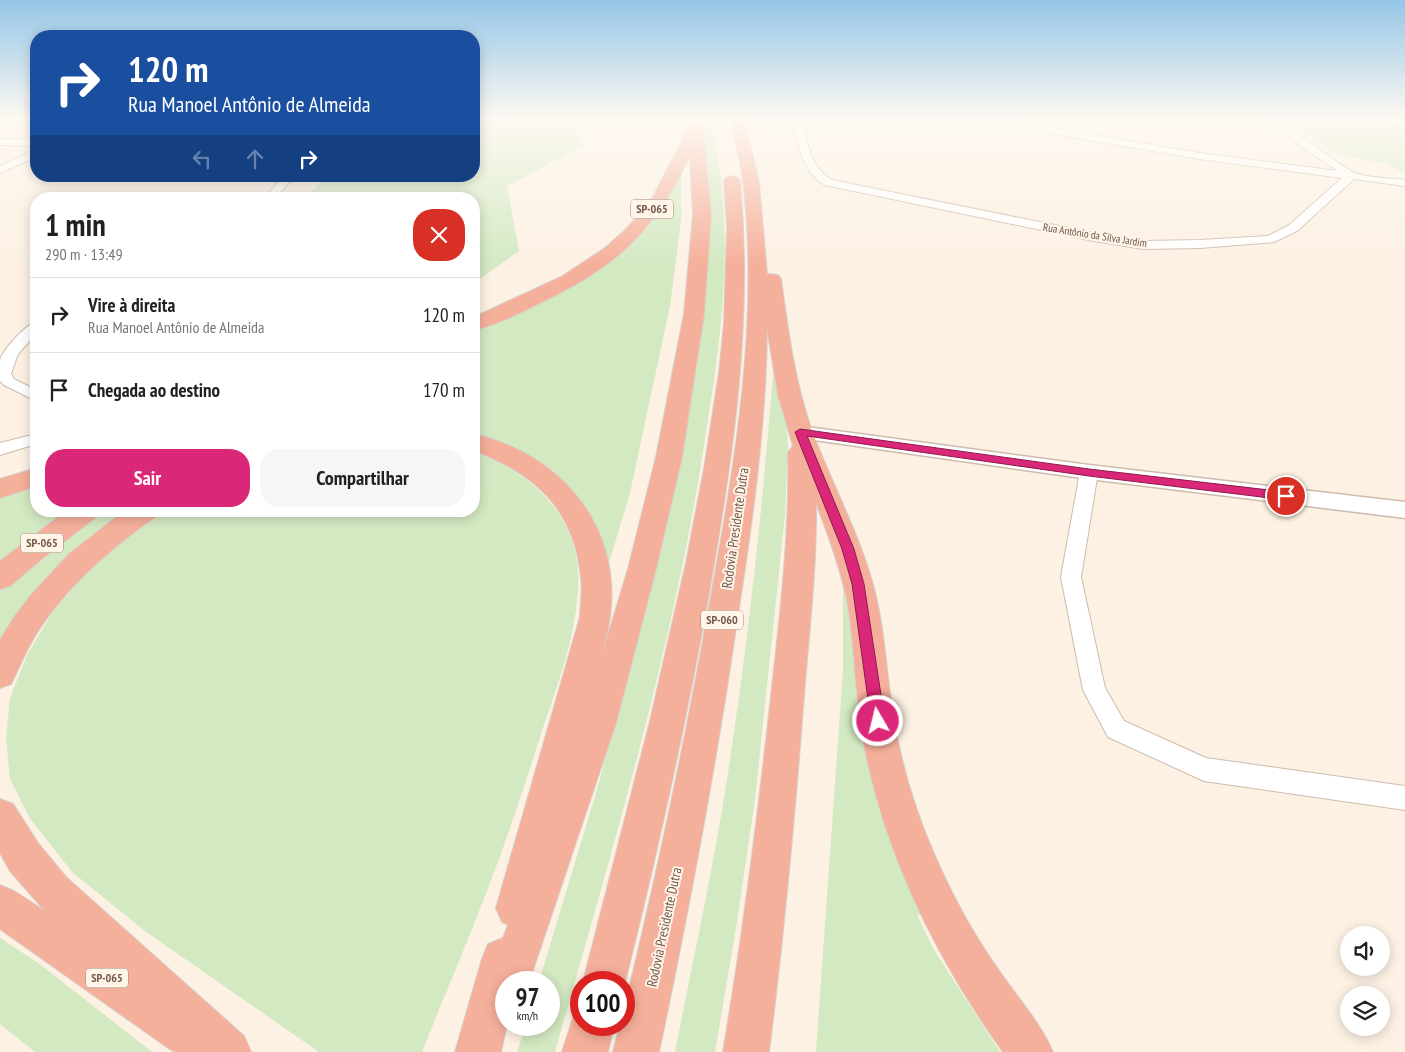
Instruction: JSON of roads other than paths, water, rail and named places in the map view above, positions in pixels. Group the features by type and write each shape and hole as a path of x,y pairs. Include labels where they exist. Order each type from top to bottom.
{"highway":[{"name":"SP-065","path":"480,321 558,287 607,255 630,235 648,215 678,167"},
{"path":"512,971 599,723 642,569 669,457 694,314 700,258 704,167"},
{"name":"Rodovia Presidente Dutra","path":"607,971 676,682 710,511 726,399 735,297 736,256 732,186 724,167"},
{"name":"Rodovia Presidente Dutra","path":"636,1052 675,882 700,753 735,539 753,385 756,320 757,265 751,182 748,167"},
{"name":"SP-060","path":"751,182 765,238 781,351 800,432 848,549 858,584 880,739 896,805 920,873 958,947 994,1004 1030,1052"},
{"path":"746,1052 758,972 779,793 800,566 803,482 800,432"},
{"path":"478,1052 595,617 596,579 591,550 584,528 556,488 518,459 480,444"},
{"path":"0,490 30,480"},
{"name":"SP-065","path":"0,578 60,528 76,517"},
{"path":"0,674 8,653 51,592 78,563 136,517"},
{"path":"0,818 24,857 52,891 228,1052"},
{"name":"SP-065","path":"0,905 213,1052"},
{"path":"483,1052 495,1018"},
{"path":"585,1052 589,1036"}],"street":[{"path":"813,167 821,180"},
{"path":"1284,167 1405,183"},
{"path":"1339,167 1351,176"},
{"name":"Rua Antônio da Silva Jardim","path":"821,180 1085,235 1143,245 1200,244 1270,239 1293,228 1351,176"},
{"path":"275,192 284,182"},
{"path":"30,332 4,365 3,375 9,382 30,393"},
{"path":"800,432 1089,472 1405,510"},
{"path":"0,449 30,441"},
{"path":"1089,472 1071,577 1094,690 1116,729 1204,769 1405,798"}]}
